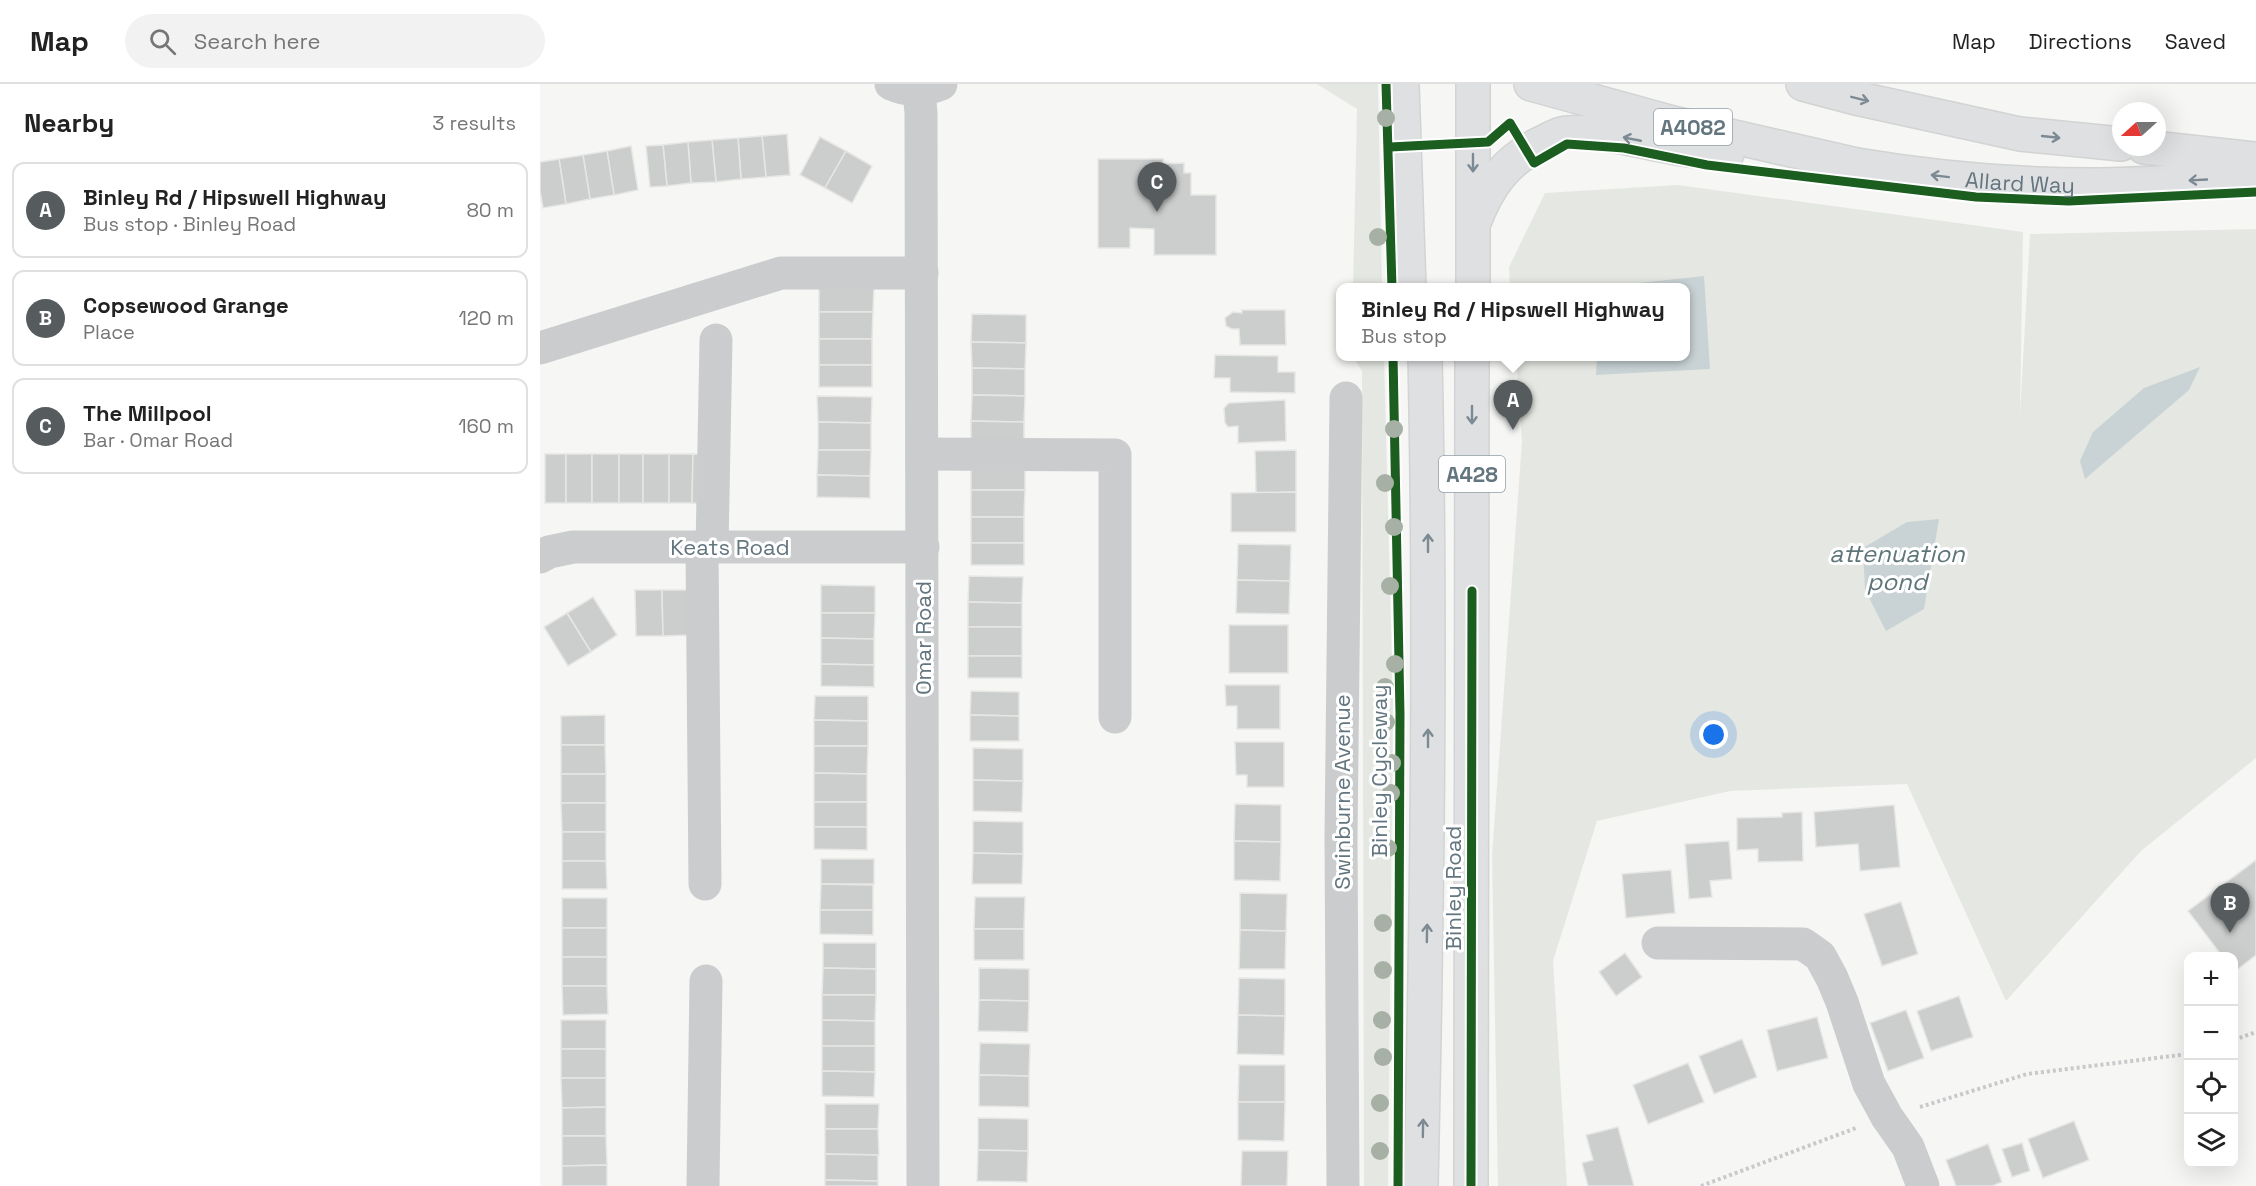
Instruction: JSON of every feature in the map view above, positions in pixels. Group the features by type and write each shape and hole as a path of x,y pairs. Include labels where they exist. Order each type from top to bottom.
{"main road":[{"path":"1402,84 1409,283"},
{"path":"1419,84 1424,283"},
{"path":"1473,84 1473,283"},
{"name":"Allard Way","path":"1531,84 1673,123 1857,165"},
{"name":"Allard Way","path":"1803,84 1860,99 2020,134 2112,143"},
{"name":"Allard Way","path":"1473,225 1493,183 1513,160 1537,145 1565,133 1614,136 1678,148 1743,156 1857,165 1973,180 2091,185 2256,177"},
{"path":"2166,149 2256,159"},
{"path":"1419,361 1426,395"},
{"name":"Binley Road","path":"1421,1186 1428,860 1425,361"},
{"name":"Binley Road","path":"1472,361 1472,1186"}],"street":[{"name":"Omar Road","path":"917,86 922,273 923,1186"},
{"path":"540,348 781,273 922,273"},
{"path":"705,884 707,548 716,340"},
{"name":"Swinburne Avenue","path":"1343,1186 1341,837 1346,398"},
{"path":"922,454 1115,455 1115,717"},
{"name":"Keats Road","path":"540,558 549,552 573,548 923,547"},
{"path":"1658,943 1803,944 1820,956 1842,1002 1869,1084 1887,1117 1908,1147 1923,1186"},
{"path":"703,1186 706,981"}],"path":[{"path":"2238,1039 2256,1032"},
{"path":"1701,1186 1887,1117 2027,1074 2184,1054"}],"shaded area":[{"path":"1317,84 1378,84 1382,283 1353,283 1357,109"},
{"path":"1678,185 2023,232 2020,415 2030,234 2256,229 2256,758 2141,851 2006,1001 1907,784 1730,791 1597,821 1553,961 1567,1186 1498,1186 1492,855 1522,441 1516,361 1690,361 1690,283 1510,283 1509,267 1545,193"},
{"path":"1356,361 1384,361 1393,705 1388,1186 1364,1186 1362,371"}],"water":[{"path":"1704,276 1710,369 1596,375 1597,361 1690,361 1690,283 1640,283"},
{"path":"2200,367 2189,390 2085,479 2080,461 2093,432 2144,388"},
{"name":"attenuation pond","path":"1939,519 1924,609 1886,631 1865,590 1863,548 1907,522"}],"building":[{"path":"787,134 790,175 766,177 762,136"},
{"path":"762,136 766,177 741,179 738,138"},
{"path":"820,137 846,151 825,188 800,175"},
{"path":"738,138 741,179 716,182 712,140"},
{"path":"712,140 716,182 691,183 688,142"},
{"path":"688,142 691,183 667,186 663,145"},
{"path":"663,145 667,186 650,187 646,146"},
{"path":"631,146 638,190 614,195 607,151"},
{"path":"607,151 614,195 590,199 583,155"},
{"path":"846,151 872,166 852,203 825,188"},
{"path":"583,155 590,199 566,204 559,159"},
{"path":"559,159 566,204 543,208 540,191 540,162"},
{"path":"1098,159 1163,159 1163,164 1184,163 1184,173 1191,173 1191,195 1216,195 1216,255 1154,255 1154,229 1130,228 1130,248 1098,248"},
{"path":"819,286 874,286 873,312 819,312"},
{"path":"1242,310 1285,310 1286,345 1240,345 1239,329 1226,326 1225,318 1233,312 1242,313"},
{"path":"819,312 873,312 872,339 819,339"},
{"path":"972,314 1026,315 1026,343 971,342"},
{"path":"819,339 872,339 872,365 819,365"},
{"path":"971,342 1026,343 1025,369 972,368"},
{"path":"1215,355 1278,356 1278,372 1295,372 1295,393 1230,392 1230,378 1214,378"},
{"path":"819,365 872,365 872,387 819,387"},
{"path":"972,368 1025,369 1025,396 972,395"},
{"path":"972,395 1025,396 1024,422 971,421"},
{"path":"817,396 872,397 871,423 818,422"},
{"path":"1285,400 1286,441 1238,443 1238,426 1228,427 1225,423 1224,408 1229,403"},
{"path":"971,421 1024,422 1024,444 971,443"},
{"path":"818,422 871,423 871,450 818,450"},
{"path":"818,450 871,450 870,476 817,475"},
{"path":"1296,450 1296,492 1256,493 1255,451"},
{"path":"545,454 566,454 566,503 545,503"},
{"path":"566,454 592,454 592,503 566,503"},
{"path":"592,454 619,454 619,503 592,503"},
{"path":"619,454 643,454 643,503 619,503"},
{"path":"643,454 669,454 669,503 643,503"},
{"path":"669,454 693,454 692,503 669,503"},
{"path":"693,454 708,455 708,504 692,503"},
{"path":"971,463 1025,464 1025,490 971,490"},
{"path":"817,475 870,476 870,498 817,497"},
{"path":"971,490 1025,490 1024,517 971,517"},
{"path":"1296,492 1296,532 1231,532 1231,493"},
{"path":"971,517 1024,517 1024,543 971,543"},
{"path":"971,543 1024,543 1024,565 971,565"},
{"path":"1238,544 1291,545 1290,581 1237,580"},
{"path":"969,576 1023,577 1022,603 968,602"},
{"path":"1237,580 1290,581 1289,614 1236,613"},
{"path":"821,585 875,586 875,613 821,613"},
{"path":"635,590 662,590 663,636 636,636"},
{"path":"662,590 694,590 694,635 663,636"},
{"path":"593,597 617,635 591,652 567,613"},
{"path":"968,602 1022,603 1022,627 968,627"},
{"path":"567,613 591,652 568,666 544,627"},
{"path":"821,613 875,613 874,639 821,638"},
{"path":"1229,625 1288,625 1288,673 1229,673"},
{"path":"968,627 1022,627 1022,656 968,656"},
{"path":"821,638 874,639 874,665 821,664"},
{"path":"968,656 1022,656 1022,678 968,678"},
{"path":"821,664 874,665 874,687 821,686"},
{"path":"1225,685 1280,685 1280,729 1237,729 1237,706 1226,706"},
{"path":"971,691 1019,692 1019,716 970,715"},
{"path":"815,696 868,696 868,721 814,720"},
{"path":"605,715 605,745 561,745 561,716"},
{"path":"970,715 1019,716 1019,741 970,741"},
{"path":"814,720 868,721 868,746 814,746"},
{"path":"1235,742 1284,742 1284,787 1247,787 1247,775 1236,775"},
{"path":"561,745 605,745 606,774 561,774"},
{"path":"814,746 868,746 867,774 814,773"},
{"path":"973,748 1023,749 1023,781 973,780"},
{"path":"814,773 867,774 867,802 814,802"},
{"path":"561,774 606,774 606,803 561,803"},
{"path":"973,780 1023,781 1022,812 973,811"},
{"path":"814,802 867,802 867,827 814,827"},
{"path":"561,803 606,803 606,832 562,832"},
{"path":"1235,804 1281,805 1281,842 1234,841"},
{"path":"1894,805 1900,867 1860,871 1858,844 1816,847 1814,812"},
{"path":"1802,812 1803,861 1758,862 1758,849 1737,850 1737,818 1782,817 1782,813"},
{"path":"973,821 1023,822 1023,854 973,853"},
{"path":"814,827 867,827 867,850 814,849"},
{"path":"562,832 606,832 606,861 562,861"},
{"path":"1234,841 1281,842 1280,881 1234,880"},
{"path":"1729,841 1732,879 1710,881 1712,897 1689,899 1685,844"},
{"path":"973,853 1023,854 1022,884 972,884"},
{"path":"821,859 874,859 874,884 821,884"},
{"path":"2256,860 2256,955 2238,969 2238,952 2219,952 2188,911"},
{"path":"562,861 606,861 607,889 562,889"},
{"path":"1671,870 1675,913 1626,918 1622,874"},
{"path":"821,884 873,885 873,910 820,910"},
{"path":"1240,893 1287,894 1286,931 1240,930"},
{"path":"975,897 1025,897 1024,929 974,929"},
{"path":"562,898 607,898 607,928 562,928"},
{"path":"1901,902 1918,954 1882,966 1864,914"},
{"path":"820,910 873,910 873,935 820,934"},
{"path":"562,928 607,928 607,957 562,957"},
{"path":"974,929 1024,929 1024,960 974,960"},
{"path":"1240,930 1286,931 1285,969 1239,969"},
{"path":"823,943 876,943 876,969 823,968"},
{"path":"1625,953 1642,977 1616,996 1599,972"},
{"path":"562,957 607,957 607,986 562,986"},
{"path":"823,968 876,969 876,995 822,995"},
{"path":"979,968 1029,969 1029,1001 979,1000"},
{"path":"1239,978 1285,979 1285,1016 1238,1015"},
{"path":"562,986 607,986 608,1014 563,1015"},
{"path":"822,995 876,995 875,1021 822,1020"},
{"path":"1959,996 1973,1037 1931,1051 1917,1011"},
{"path":"979,1000 1029,1001 1028,1032 978,1031"},
{"path":"1906,1010 1924,1058 1888,1071 1870,1023"},
{"path":"1238,1015 1285,1016 1284,1055 1237,1054"},
{"path":"1817,1017 1828,1058 1777,1071 1767,1030"},
{"path":"561,1020 606,1020 606,1049 561,1049"},
{"path":"822,1020 875,1021 875,1046 822,1046"},
{"path":"1742,1039 1757,1077 1714,1094 1699,1056"},
{"path":"980,1043 1030,1044 1029,1076 979,1075"},
{"path":"822,1046 875,1046 875,1072 822,1071"},
{"path":"561,1049 606,1049 606,1078 561,1078"},
{"path":"1688,1063 1704,1102 1648,1124 1633,1085"},
{"path":"1239,1065 1285,1065 1285,1102 1238,1102"},
{"path":"822,1071 875,1072 874,1097 822,1096"},
{"path":"979,1075 1029,1076 1029,1107 979,1106"},
{"path":"561,1078 606,1078 606,1107 562,1108"},
{"path":"1238,1102 1285,1102 1284,1141 1238,1140"},
{"path":"825,1104 879,1104 878,1129 825,1129"},
{"path":"606,1107 606,1136 562,1136 562,1108"},
{"path":"978,1118 1028,1119 1028,1151 978,1150"},
{"path":"2074,1121 2089,1160 2043,1178 2028,1139"},
{"path":"1618,1127 1634,1186 1588,1186 1582,1163 1593,1160 1586,1135"},
{"path":"825,1129 878,1129 879,1155 825,1154"},
{"path":"562,1136 606,1136 607,1165 562,1166"},
{"path":"2022,1143 2030,1171 2012,1177 2002,1149"},
{"path":"1988,1144 2002,1182 1992,1186 1956,1186 1946,1160"},
{"path":"978,1150 1028,1151 1027,1182 977,1181"},
{"path":"1242,1151 1288,1151 1287,1186 1241,1186"},
{"path":"825,1154 878,1155 878,1181 825,1180"},
{"path":"607,1165 607,1186 562,1186 562,1166"},
{"path":"825,1180 878,1181 878,1186 825,1186"}],"cycle path":[{"path":"1386,84 1392,283"},
{"path":"1390,147 1488,142 1510,123 1534,163 1567,144 1624,148 1707,165 1976,197 2069,201 2256,192"},
{"name":"Binley Cycleway","path":"1393,361 1400,714 1398,1186"},
{"path":"1471,1186 1472,591"}],"place":[{"name":"The Millpool","path":"1157,212"},
{"name":"Binley Rd / Hipswell Highway","path":"1513,430"},
{"name":"Copsewood Grange","path":"2230,933"}]}
